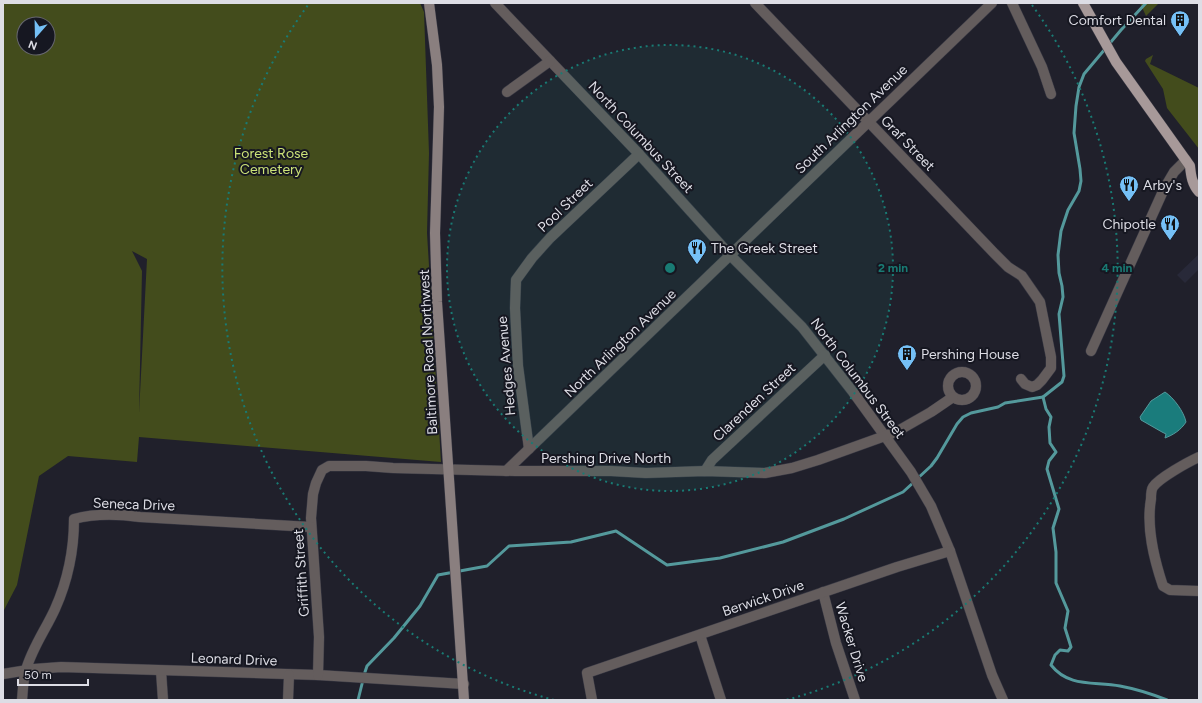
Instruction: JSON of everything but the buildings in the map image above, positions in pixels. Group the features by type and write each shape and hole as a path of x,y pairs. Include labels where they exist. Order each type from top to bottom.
{"main road":[{"name":"Baltimore Road Northwest","path":"429,3 437,65 439,107 435,233 437,302 464,700"},
{"path":"1084,3 1116,62 1192,165 1194,186 1199,192"}],"street":[{"name":"North Columbus Street","path":"495,3 639,154 730,255 802,327 854,392 917,481 931,506 950,552 992,675 1003,700"},
{"name":"Graf Street","path":"755,3 994,253 1008,267 1022,276 1040,302 1051,357 1051,368 1042,380 1032,387 1025,384 1021,379"},
{"name":"South Arlington Avenue","path":"730,255 992,3"},
{"path":"1012,3 1042,67 1051,94"},
{"path":"507,92 550,61"},
{"name":"Pool Street","path":"516,280 532,258 550,238 639,154"},
{"path":"1091,351 1164,190 1174,172 1192,165"},
{"name":"North Arlington Avenue","path":"506,471 730,255"},
{"name":"Hedges Avenue","path":"516,280 515,308 518,366 529,449"},
{"name":"Clarenden Street","path":"705,471 712,460 825,355"},
{"name":"Pershing Drive North","path":"322,470 329,466 340,465 449,470 646,473 705,471 765,473 792,468 818,460 885,436 931,412 952,397"},
{"path":"1199,457 1181,466 1157,483 1153,488 1149,515 1152,539 1163,586 1170,590 1199,590"},
{"name":"Griffith Street","path":"318,675 319,637 311,527 313,494 322,470"},
{"name":"Seneca Drive","path":"22,700 26,670 33,651 49,621 65,584 71,558 74,519 87,516 114,514 140,517 311,527"},
{"name":"Berwick Drive","path":"592,700 587,673 822,592 950,552"},
{"name":"Wacker Drive","path":"822,592 836,643 855,700"},
{"path":"700,635 721,700"},
{"name":"Leonard Drive","path":"3,674 26,670 61,667 318,675 464,684"},
{"path":"161,671 162,700"},
{"path":"288,700 289,675"}],"shaded area":[{"path":"1199,254 1199,269 1185,283 1177,275"},
{"path":"1165,392 1178,406 1186,422 1177,432 1165,438 1166,434 1141,420 1140,417 1151,401"}],"green space":[{"name":"Forest Rose Cemetery","path":"3,3 420,3 424,12 429,153 427,233 441,462 139,437 137,462 68,456 39,476 17,585 3,612","holes":["132,251 147,259 139,413 142,271"]},
{"path":"1140,3 1159,3 1146,16"},
{"path":"1153,55 1150,64 1199,88 1199,149 1167,108 1163,89 1145,61"}],"waterway":[{"path":"1146,3 1084,74 1079,87 1076,106 1074,133 1081,181 1079,191 1068,210 1061,231 1058,255 1063,297 1059,314 1064,376 1062,382 1043,397 1046,409 1051,417 1049,427 1050,443 1056,452 1049,461 1047,469 1059,509 1053,528 1056,552 1056,583 1068,611 1065,628 1071,647 1068,651 1060,650 1055,655 1051,665 1058,672 1074,680 1126,687 1167,700"},
{"path":"918,478 937,458 957,424 963,417 971,413 998,407 1005,403 1043,397"},
{"path":"364,675 367,666 394,638 420,606 438,575 487,566 509,546 571,542 616,531 667,565 720,558 783,542 844,519 903,492 914,482"},
{"path":"358,700 363,680"}],"place":[{"name":"Comfort Dental","path":"1180,37"},
{"name":"Arby's","path":"1129,202"},
{"name":"Chipotle","path":"1170,241"},
{"name":"The Greek Street","path":"697,265"},
{"name":"Pershing House","path":"907,371"}]}
